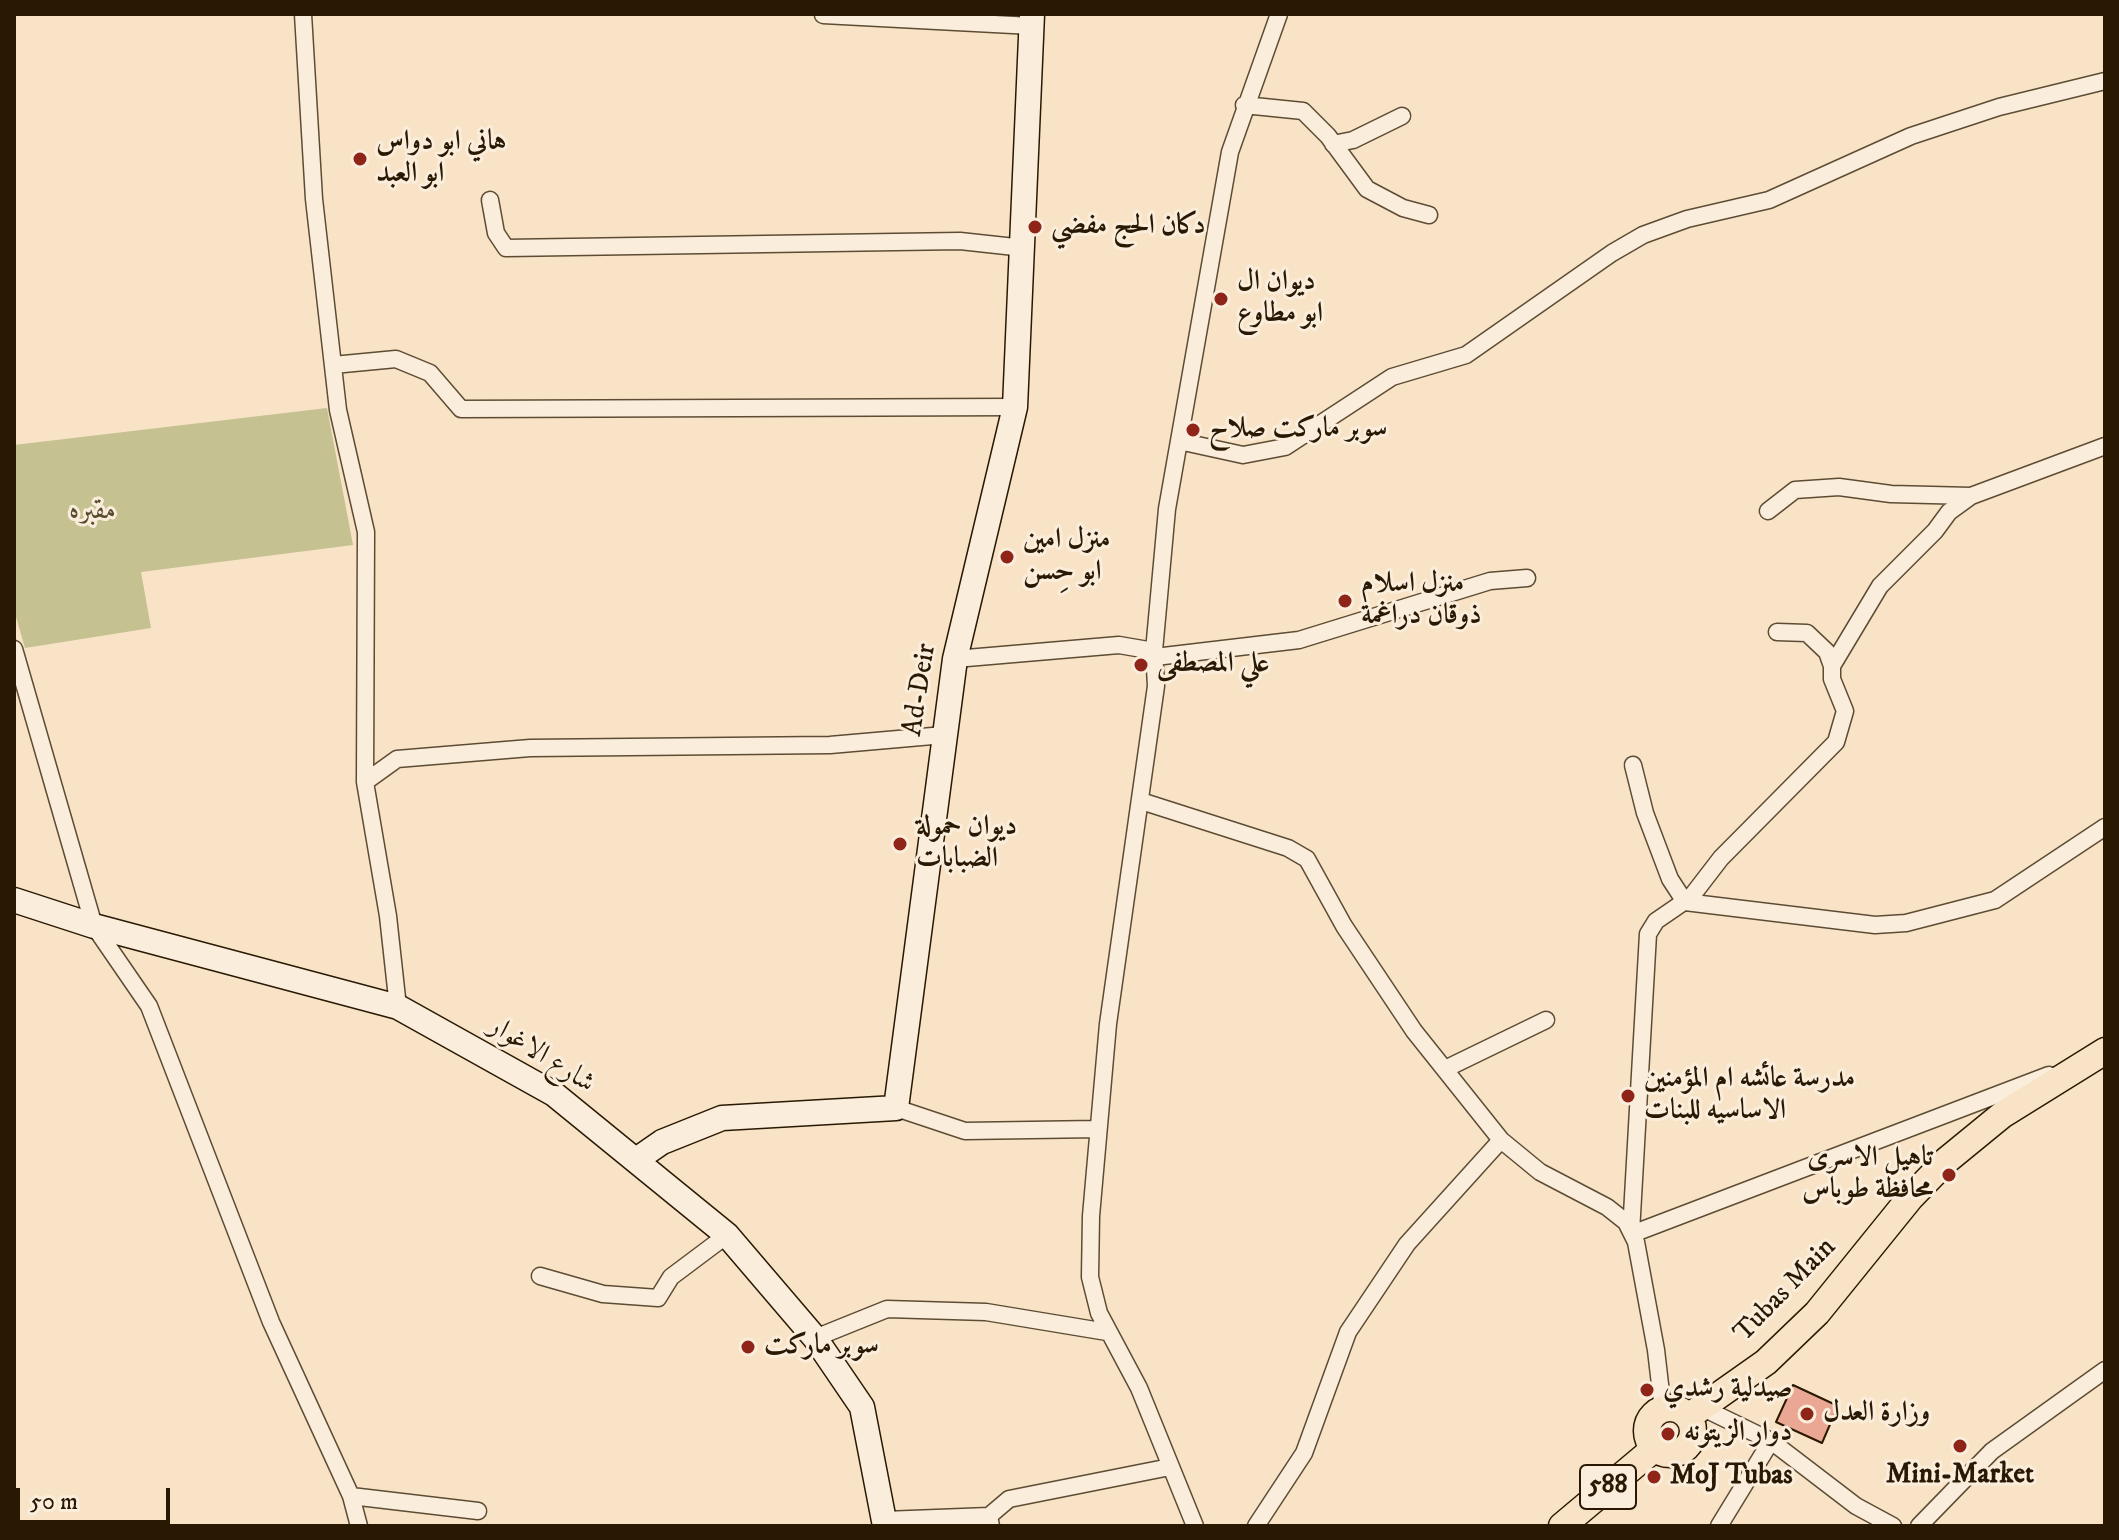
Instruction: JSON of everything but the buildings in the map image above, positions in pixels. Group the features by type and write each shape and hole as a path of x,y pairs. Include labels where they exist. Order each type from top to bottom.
{"main road":[{"name":"Tubas Main","path":"1684,1411 1766,1362 1817,1313 1910,1198 1947,1160 2002,1115 2096,1056"},
{"path":"1684,1411 1692,1438 1683,1450 1669,1454 1655,1448 1648,1427 1655,1414 1684,1411"},
{"name":"588","path":"1562,1526 1655,1448"}],"street":[{"path":"303,14 314,199 338,410 366,532 365,782 388,916 398,1007"},
{"path":"1195,1526 1139,1388 1107,1332 1095,1302 1090,1263 1097,1129 1156,686 1154,654 1163,539 1227,166 1244,105 1279,14"},
{"path":"823,15 1032,20"},
{"name":"Ad-Deir","path":"896,1108 955,659 1015,407 1032,20"},
{"path":"1179,441 1243,455 1285,447 1392,377 1466,355 1612,253 1643,235 1687,219 1769,200 1911,136 1999,107 2105,81"},
{"path":"1244,105 1303,111 1367,189 1403,208 1429,215"},
{"path":"1333,144 1353,140 1402,116"},
{"path":"490,200 496,233 506,248 960,241 1024,248"},
{"path":"333,365 396,359 430,373 461,409 1015,407"},
{"path":"1832,666 1880,586 1935,531 1949,512 1971,496 2105,446"},
{"path":"1768,511 1795,490 1839,487 1891,494 1971,496"},
{"path":"955,659 1119,645 1154,654 1299,640 1490,581 1527,578"},
{"path":"1777,632 1807,633 1827,652 1832,679 1844,701 1845,711 1836,742 1721,858 1685,902 1656,921 1645,947 1631,1233 1656,1350 1684,1411 1771,1441 1856,1506 1893,1526"},
{"path":"14,649 94,926 149,1006 271,1322 351,1496 359,1526"},
{"path":"365,782 397,759 530,748 830,745 944,735"},
{"path":"1633,765 1645,813 1670,879 1685,902 1875,925 1906,923 1995,900 2105,827"},
{"path":"1141,801 1288,848 1307,859 1353,939 1445,1069 1501,1140 1540,1172 1618,1214 1631,1233"},
{"name":"شارع الاغوار","path":"14,900 94,926 398,1007 554,1094 727,1235 815,1338 862,1407 885,1523"},
{"path":"1445,1069 1546,1020"},
{"path":"1631,1233 2096,1056"},
{"path":"636,1160 662,1142 722,1118 896,1108 965,1131 1097,1129"},
{"path":"1256,1526 1304,1453 1348,1332 1407,1244 1501,1140"},
{"path":"540,1276 603,1294 658,1298 671,1277 727,1235"},
{"path":"815,1338 873,1311 887,1309 986,1312 1107,1332"},
{"path":"1919,1526 1992,1451 2105,1370"},
{"path":"1719,1526 1771,1441"},
{"path":"885,1523 990,1521 1009,1499 1170,1467"},
{"path":"351,1496 478,1511"}],"green space":[{"name":"مقبره","path":"327,408 353,545 141,572 151,628 25,648 14,610 14,445"}],"place":[{"name":"هاني ابو دواس ابو العبد","path":"360,159"},
{"name":"دكان الحج مفضي","path":"1035,227"},
{"name":"ديوان ال ابو مطاوع","path":"1221,299"},
{"name":"سوبر ماركت صلاح","path":"1193,430"},
{"name":"منزل امين ابو حِسن","path":"1007,557"},
{"name":"منزل اسلام ذوقان دراغمة","path":"1345,601"},
{"name":"علي المصطفى","path":"1141,665"},
{"name":"ديوان حمولة الضبابات","path":"900,844"},
{"name":"مدرسة عائشه ام المؤمنين الاساسيه للبنات","path":"1628,1096"},
{"name":"تاهيل الاسرى محافظة طوباس","path":"1949,1175"},
{"name":"سوبر ماركت","path":"748,1347"},
{"name":"صيدلية رشدي","path":"1647,1390"},
{"name":"وزارة العدل","path":"1807,1414"},
{"name":"دوار الزيتونه","path":"1668,1434"},
{"name":"Mini-Market","path":"1960,1446"},
{"name":"MoJ Tubas","path":"1654,1477"}]}
